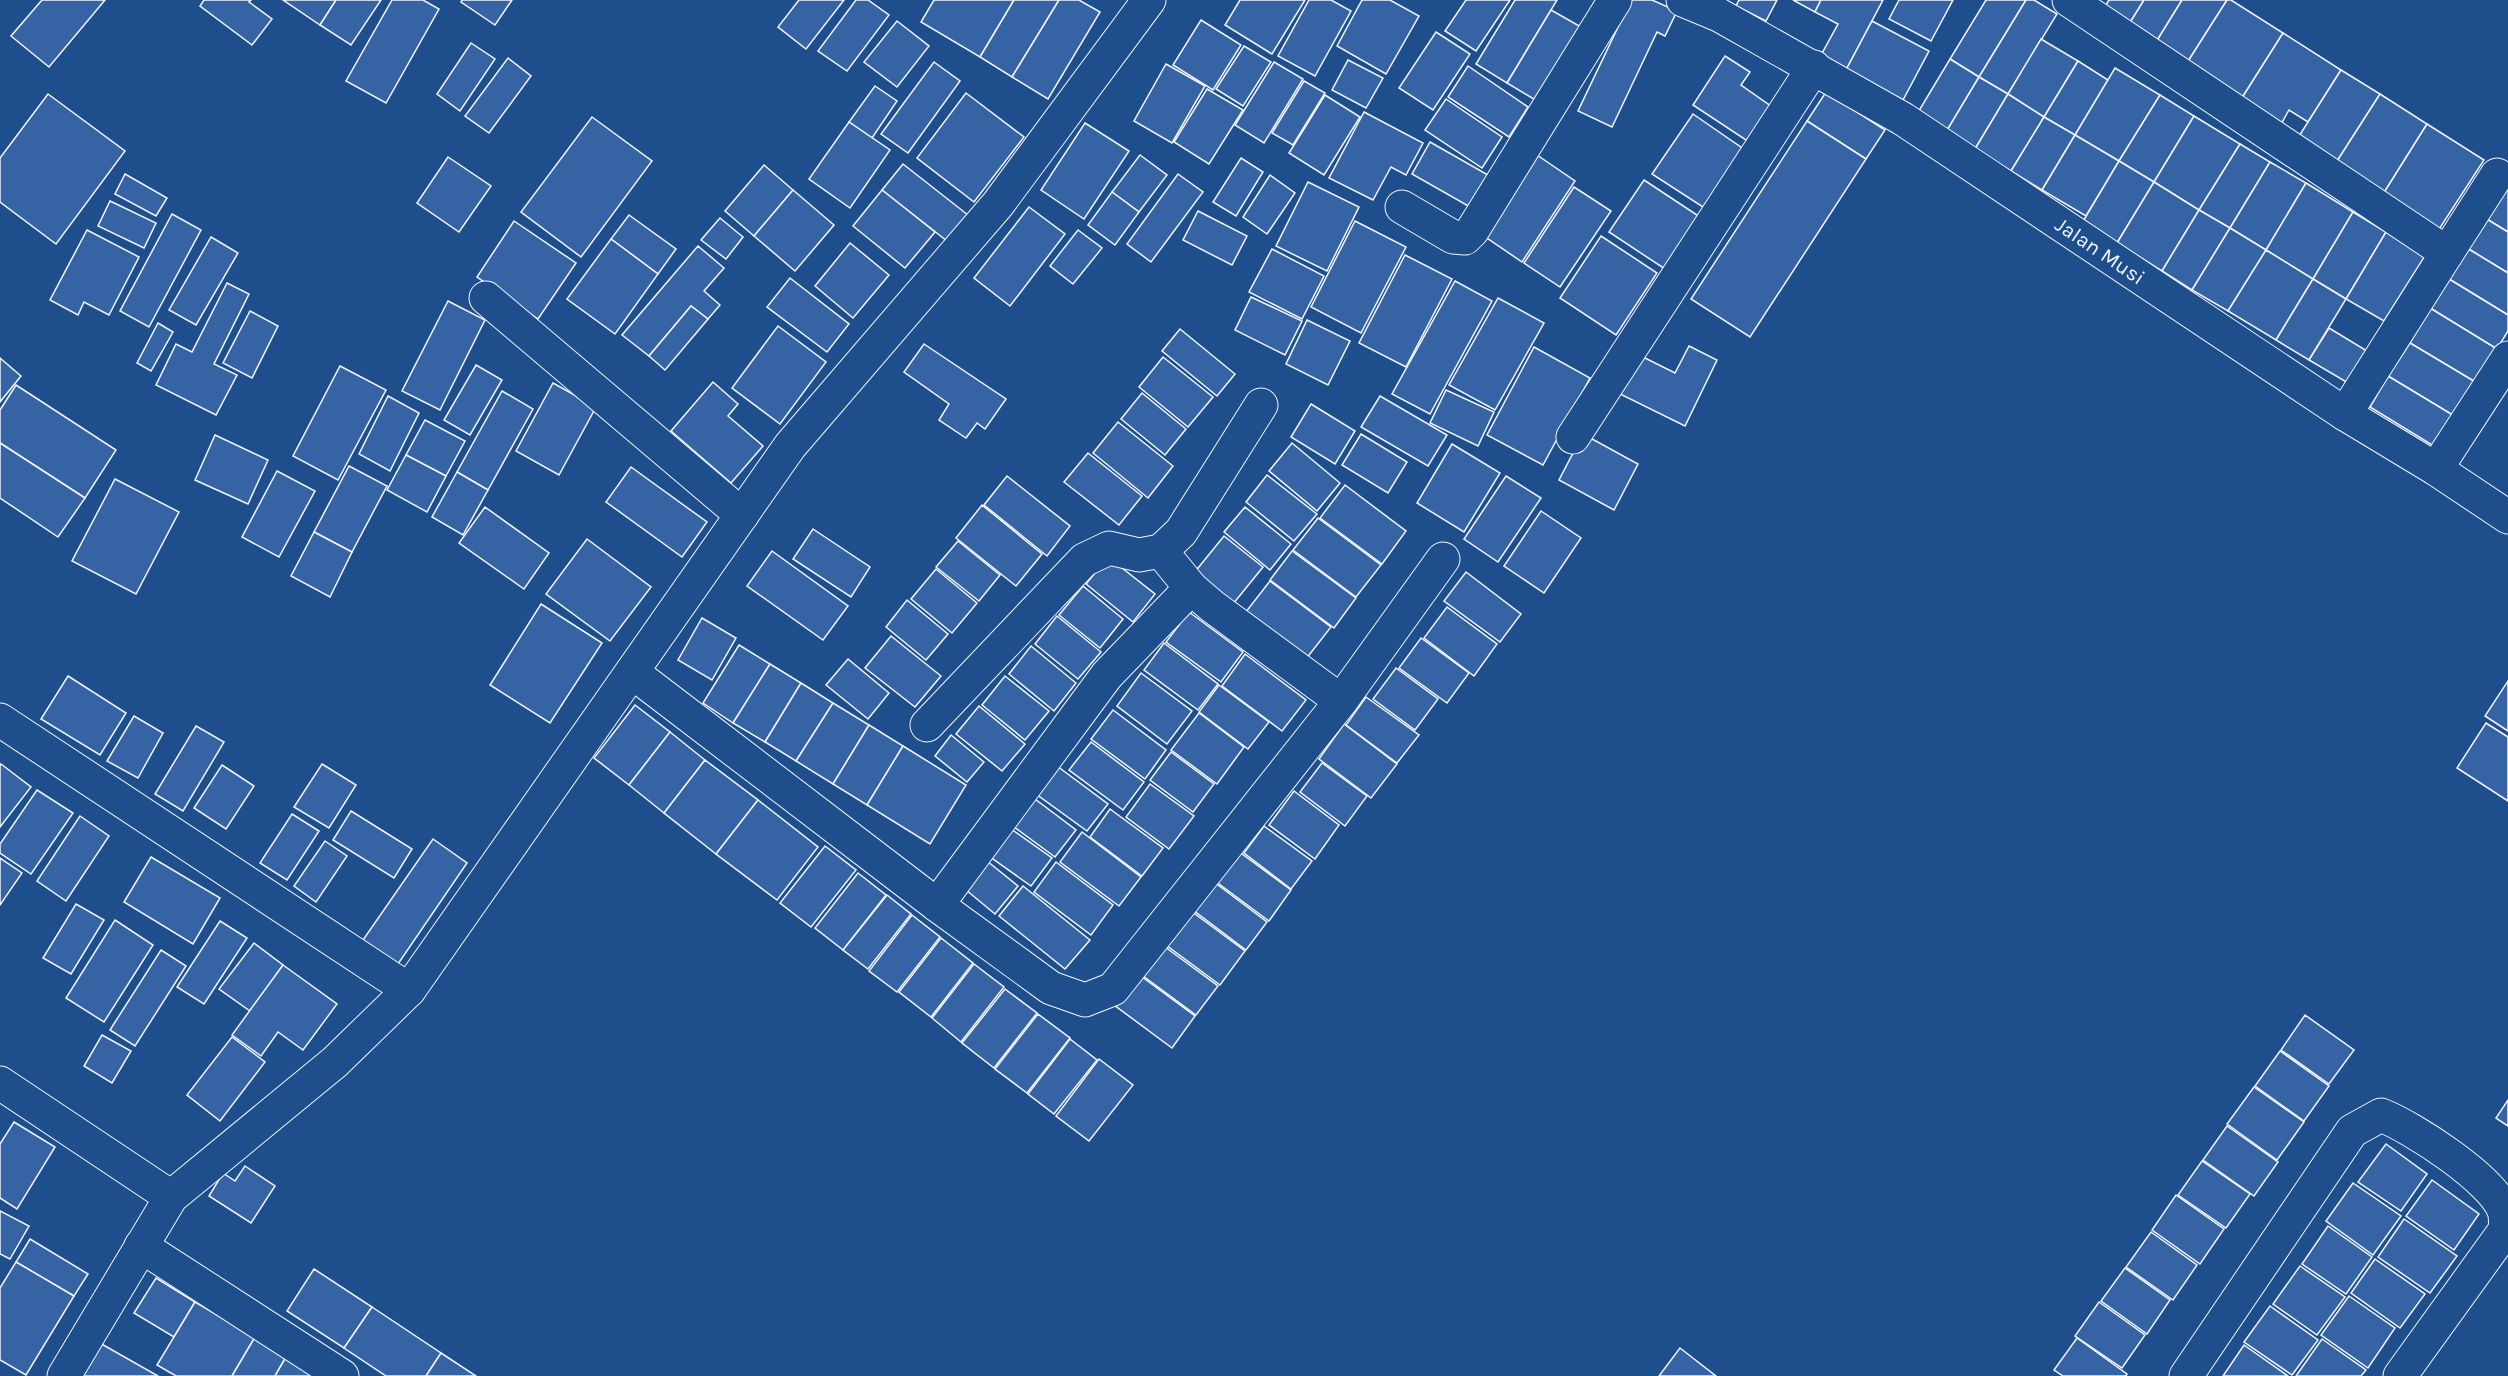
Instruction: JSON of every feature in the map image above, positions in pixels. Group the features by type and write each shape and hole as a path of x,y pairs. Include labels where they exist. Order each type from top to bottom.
{"street":[{"path":"64,1376 171,1197 334,1062 409,990 790,446 998,204 1149,0"},
{"path":"1402,207 1453,237 1464,238 1472,231 1615,0"},
{"name":"Jalan Musi","path":"1683,0 1724,8 1814,67 1903,119 2345,414 2436,469 2508,517"},
{"path":"2069,0 2447,253"},
{"path":"1573,436 1814,67"},
{"path":"2345,414 2497,175"},
{"path":"486,298 742,514"},
{"path":"2436,469 2508,358"},
{"path":"927,725 1084,560 1109,548 1139,555 1161,551 1181,532 1261,405"},
{"path":"1161,551 1191,588 1212,606 1341,701"},
{"path":"632,672 937,905 1051,988 1085,1000 1113,989 1341,701 1443,559"},
{"path":"937,905 1107,675 1191,588"},
{"path":"0,720 409,990"},
{"path":"0,1083 171,1197"},
{"path":"2186,1376 2352,1131 2381,1115 2397,1121 2446,1151 2494,1194 2504,1211 2506,1229 2400,1376"},
{"path":"141,1246 342,1376"}],"building":[{"path":"42,0 105,0 49,67 11,36"},
{"path":"204,0 251,0 249,2 272,19 252,45 200,6"},
{"path":"283,0 336,0 320,25"},
{"path":"336,0 381,0 351,45 320,25"},
{"path":"392,0 423,0 439,9 386,103 346,81"},
{"path":"462,0 512,0 495,25 461,2"},
{"path":"799,0 844,0 806,49 778,27"},
{"path":"856,0 868,0 889,15 847,71 818,51"},
{"path":"934,0 1014,0 980,57 921,22"},
{"path":"1014,0 1059,0 1012,77 980,57"},
{"path":"1059,0 1079,0 1100,12 1048,99 1012,77"},
{"path":"1240,0 1305,0 1272,54 1225,25"},
{"path":"1309,0 1331,0 1351,11 1315,76 1278,56"},
{"path":"1362,0 1390,0 1419,16 1386,74 1337,46"},
{"path":"1466,0 1510,0 1476,51 1445,31"},
{"path":"1515,0 1557,0 1507,83 1476,64"},
{"path":"1631,0 1652,0 1677,11 1665,36 1657,32 1612,127 1578,111"},
{"path":"1739,0 1777,0 1766,21 1736,6"},
{"path":"1793,0 1821,0 1815,12"},
{"path":"1821,0 1883,0 1846,70 1820,57 1838,24 1815,12"},
{"path":"1899,0 1953,0 1931,41 1889,19"},
{"path":"1986,0 2026,0 1979,77 1950,59"},
{"path":"2026,0 2034,0 2057,14 2008,94 1979,77"},
{"path":"2109,0 2144,0 2126,29 2101,13"},
{"path":"2144,0 2182,0 2153,47 2126,29"},
{"path":"2182,0 2227,0 2185,66 2153,47"},
{"path":"2227,0 2231,0 2283,33 2240,101 2185,66"},
{"path":"1551,10 1581,27 1537,101 1507,83"},
{"path":"1201,20 1241,45 1213,90 1173,65"},
{"path":"897,21 929,46 897,87 864,62"},
{"path":"1872,21 1929,51 1903,100 1846,70"},
{"path":"1436,32 1470,54 1433,110 1399,88"},
{"path":"2283,33 2341,70 2308,122 2289,110 2280,126 2240,101"},
{"path":"2041,39 2078,61 2044,117 2008,94"},
{"path":"471,43 495,59 460,111 437,94"},
{"path":"1244,46 1271,62 1243,106 1216,89"},
{"path":"1725,56 1750,72 1741,85 1775,109 1752,144 1693,105"},
{"path":"508,58 531,76 489,133 465,116"},
{"path":"1950,59 1979,77 1946,132 1917,114"},
{"path":"1348,60 1383,78 1366,108 1332,90"},
{"path":"2078,61 2108,80 2075,135 2044,117"},
{"path":"934,62 960,81 908,153 881,134"},
{"path":"1274,62 1303,79 1264,143 1235,125"},
{"path":"1166,64 1205,86 1172,143 1134,121"},
{"path":"1468,66 1528,107 1509,137 1448,97"},
{"path":"2115,68 2160,95 2119,161 2075,135"},
{"path":"2341,70 2380,94 2332,169 2294,144"},
{"path":"1979,77 2008,94 1975,149 1946,132"},
{"path":"1304,81 1325,93 1293,145 1272,133"},
{"path":"875,86 897,101 872,138 849,122"},
{"path":"1207,89 1243,110 1209,164 1174,142"},
{"path":"1826,92 1885,130 1866,159 1807,121"},
{"path":"966,93 1024,137 974,202 917,158"},
{"path":"48,94 125,151 56,244 0,202 0,158"},
{"path":"2008,94 2044,117 2011,171 1975,149"},
{"path":"2380,94 2427,124 2380,199 2332,169"},
{"path":"1325,95 1360,117 1324,175 1289,153"},
{"path":"2160,95 2194,116 2154,182 2119,161"},
{"path":"1446,99 1502,137 1482,168 1425,130"},
{"path":"1364,112 1423,143 1406,175 1391,167 1373,200 1329,178"},
{"path":"1693,114 1745,150 1706,209 1652,174"},
{"path":"2194,116 2240,144 2199,210 2154,182"},
{"path":"592,117 652,161 581,257 521,212"},
{"path":"2044,117 2075,135 2042,190 2011,171"},
{"path":"1807,121 1866,159 1750,337 1691,299"},
{"path":"849,122 890,150 850,208 809,179"},
{"path":"1085,123 1129,151 1084,219 1041,190"},
{"path":"2427,124 2484,160 2436,234 2380,199"},
{"path":"2075,135 2119,161 2086,216 2042,190"},
{"path":"1430,142 1488,175 1470,207 1412,174"},
{"path":"2240,144 2270,162 2230,228 2199,210"},
{"path":"1140,155 1167,175 1139,212 1112,192"},
{"path":"1537,155 1575,181 1522,262 1484,236"},
{"path":"448,157 491,186 459,232 417,203"},
{"path":"1241,158 1263,172 1236,216 1213,202"},
{"path":"2119,161 2154,182 2117,243 2082,223"},
{"path":"2270,162 2306,183 2266,250 2230,228"},
{"path":"903,164 968,215 947,241 882,190"},
{"path":"764,165 793,190 754,236 725,211"},
{"path":"125,174 167,198 156,216 115,194"},
{"path":"1178,174 1203,192 1151,262 1127,244"},
{"path":"1270,175 1295,193 1267,234 1243,217"},
{"path":"1644,180 1700,217 1665,269 1609,232"},
{"path":"1308,182 1359,207 1327,271 1276,246"},
{"path":"2154,182 2199,210 2162,271 2117,243"},
{"path":"2306,183 2353,212 2313,279 2266,250"},
{"path":"1574,187 1611,211 1560,287 1524,263"},
{"path":"2504,188 2508,191 2508,232 2485,218"},
{"path":"793,190 834,225 795,271 754,236"},
{"path":"882,190 935,232 905,268 853,226"},
{"path":"1112,192 1139,212 1115,245 1088,225"},
{"path":"110,201 156,223 144,248 98,226"},
{"path":"1029,207 1065,234 1010,306 974,278"},
{"path":"2199,210 2230,228 2192,290 2162,271"},
{"path":"1198,211 1247,236 1232,265 1183,240"},
{"path":"2353,212 2386,232 2346,299 2313,279"},
{"path":"172,214 201,230 149,327 120,311"},
{"path":"629,215 676,249 658,274 611,239"},
{"path":"720,218 743,237 726,259 701,240"},
{"path":"2485,218 2508,232 2508,273 2467,248"},
{"path":"514,221 576,263 538,319 477,277"},
{"path":"1355,221 1406,247 1361,333 1311,307"},
{"path":"2230,228 2266,250 2228,311 2192,290"},
{"path":"87,230 139,257 109,315 84,302 78,315 50,300"},
{"path":"1078,230 1102,248 1073,284 1050,266"},
{"path":"2386,232 2425,256 2384,321 2346,299"},
{"path":"1601,236 1657,273 1616,335 1560,298"},
{"path":"211,237 238,253 196,325 169,310"},
{"path":"611,239 658,274 615,334 567,299"},
{"path":"850,243 889,275 853,318 815,286"},
{"path":"698,246 724,268 704,291 720,305 708,319 691,306 649,356 622,335"},
{"path":"2467,248 2508,273 2508,315 2449,279"},
{"path":"1272,249 1324,276 1302,319 1249,292"},
{"path":"2266,250 2313,279 2276,340 2228,311"},
{"path":"1405,255 1452,279 1406,367 1359,343"},
{"path":"790,278 849,324 827,352 767,307"},
{"path":"2313,279 2346,299 2309,360 2276,340"},
{"path":"2449,279 2508,315 2508,331 2497,349 2430,308"},
{"path":"1455,281 1492,301 1430,414 1392,394"},
{"path":"227,283 249,294 214,364 237,375 216,415 156,385 176,344 192,352"},
{"path":"1251,297 1302,321 1285,355 1235,330"},
{"path":"1498,298 1544,323 1495,410 1449,385"},
{"path":"448,301 485,320 440,410 402,391"},
{"path":"691,306 708,319 665,370 649,356"},
{"path":"2430,308 2497,349 2477,383 2410,343"},
{"path":"250,311 278,326 252,378 223,363"},
{"path":"1307,320 1350,341 1328,385 1286,364"},
{"path":"158,323 173,332 151,371 137,363"},
{"path":"778,326 826,362 780,424 732,388"},
{"path":"2329,328 2367,351 2348,383 2309,360"},
{"path":"1180,329 1235,374 1217,396 1162,351"},
{"path":"2410,343 2477,383 2456,417 2388,376"},
{"path":"924,344 1006,399 985,429 977,423 966,438 939,420 949,404 904,372"},
{"path":"1689,346 1717,360 1685,426 1620,394 1639,355 1675,373"},
{"path":"1534,347 1590,378 1543,465 1487,435"},
{"path":"1163,357 1213,397 1188,427 1139,387"},
{"path":"0,358 21,376 0,402"},
{"path":"476,365 502,380 470,435 444,420"},
{"path":"340,366 386,390 338,480 293,456"},
{"path":"2388,376 2456,417 2437,448 2370,407"},
{"path":"713,382 738,404 728,416 763,446 731,483 671,431"},
{"path":"553,383 596,407 559,475 516,451"},
{"path":"16,385 116,450 85,498 0,443 0,410"},
{"path":"1446,390 1494,412 1478,446 1430,423"},
{"path":"502,391 533,409 488,490 457,472"},
{"path":"1142,393 1186,429 1165,455 1121,419"},
{"path":"388,396 419,413 390,471 359,454"},
{"path":"1380,396 1447,435 1428,466 1361,427"},
{"path":"1311,404 1355,431 1335,464 1291,437"},
{"path":"425,420 465,441 446,476 406,455"},
{"path":"1118,422 1173,466 1148,498 1093,453"},
{"path":"1361,434 1407,462 1388,493 1342,465"},
{"path":"1583,434 1638,464 1614,510 1559,480"},
{"path":"215,435 268,460 248,504 195,480"},
{"path":"0,443 85,498 58,537 0,498"},
{"path":"1292,443 1340,483 1317,511 1269,471"},
{"path":"1452,444 1500,473 1464,532 1417,503"},
{"path":"1088,453 1142,496 1119,525 1064,482"},
{"path":"406,455 446,476 427,512 387,490"},
{"path":"349,466 387,486 352,552 314,532"},
{"path":"631,467 707,522 682,557 606,502"},
{"path":"277,471 315,491 279,557 242,537"},
{"path":"457,472 488,490 463,535 432,517"},
{"path":"1267,475 1317,514 1294,541 1246,502"},
{"path":"1007,476 1070,526 1047,556 984,505"},
{"path":"1506,476 1541,498 1498,562 1464,539"},
{"path":"115,479 179,512 136,594 72,561"},
{"path":"1345,485 1406,531 1382,564 1320,518"},
{"path":"982,505 1042,554 1016,586 956,538"},
{"path":"485,507 549,553 524,589 459,543"},
{"path":"1245,507 1291,544 1270,570 1224,532"},
{"path":"1541,511 1581,538 1544,593 1504,566"},
{"path":"1318,518 1381,565 1356,597 1293,550"},
{"path":"813,529 870,567 851,597 793,559"},
{"path":"314,532 352,552 330,597 291,576"},
{"path":"1224,536 1263,567 1233,604 1194,573"},
{"path":"587,539 651,587 610,641 546,594"},
{"path":"958,541 1000,575 979,601 936,567"},
{"path":"772,551 848,606 823,640 747,586"},
{"path":"1292,551 1356,598 1334,628 1270,580"},
{"path":"1108,557 1155,594 1133,622 1086,584"},
{"path":"936,569 977,603 952,633 911,599"},
{"path":"1466,572 1521,614 1500,642 1444,601"},
{"path":"1270,581 1331,627 1306,659 1245,613"},
{"path":"1083,586 1123,619 1100,648 1059,615"},
{"path":"907,600 948,634 926,660 886,627"},
{"path":"541,604 602,643 550,723 490,685"},
{"path":"1447,607 1497,644 1474,676 1424,638"},
{"path":"1189,612 1243,652 1221,682 1166,642"},
{"path":"1057,616 1101,652 1078,679 1035,644"},
{"path":"702,618 736,638 712,680 678,660"},
{"path":"891,636 941,676 915,707 865,668"},
{"path":"1421,638 1469,673 1447,703 1399,668"},
{"path":"1164,643 1218,684 1198,710 1144,670"},
{"path":"739,645 770,664 733,723 703,703"},
{"path":"1031,646 1076,683 1054,711 1009,674"},
{"path":"1245,654 1306,700 1282,731 1222,686"},
{"path":"848,659 889,693 868,719 826,685"},
{"path":"770,664 801,683 765,742 733,723"},
{"path":"1396,668 1438,699 1415,730 1373,699"},
{"path":"1141,673 1192,711 1167,744 1117,706"},
{"path":"68,676 126,713 100,755 41,719"},
{"path":"1005,676 1049,711 1025,740 982,705"},
{"path":"2508,681 2508,731 2485,716"},
{"path":"801,683 833,703 796,761 765,742"},
{"path":"1219,685 1269,722 1248,749 1199,712"},
{"path":"1366,697 1419,735 1397,763 1346,725"},
{"path":"833,703 869,725 833,784 796,761"},
{"path":"635,705 670,732 629,785 594,758"},
{"path":"979,706 1025,744 1002,771 956,734"},
{"path":"1113,710 1166,750 1145,779 1091,739"},
{"path":"1199,713 1244,747 1217,784 1171,750"},
{"path":"134,716 163,733 138,778 107,761"},
{"path":"2486,723 2508,737 2508,801 2457,768"},
{"path":"1344,724 1397,764 1371,798 1319,759"},
{"path":"869,725 903,746 867,805 833,784"},
{"path":"196,726 224,742 183,811 155,794"},
{"path":"670,732 705,760 664,813 629,785"},
{"path":"951,735 984,762 967,782 935,756"},
{"path":"1091,742 1144,782 1123,810 1069,770"},
{"path":"903,746 966,785 930,844 867,805"},
{"path":"1171,752 1214,784 1193,812 1150,780"},
{"path":"705,760 758,800 716,854 664,813"},
{"path":"1322,763 1367,796 1345,826 1300,792"},
{"path":"1,764 31,787 0,827 0,766"},
{"path":"322,764 356,785 329,828 294,807"},
{"path":"222,765 254,786 226,829 194,808"},
{"path":"1057,766 1108,804 1087,831 1036,794"},
{"path":"1150,784 1194,816 1169,849 1126,817"},
{"path":"37,790 73,813 31,874 0,853 0,844"},
{"path":"1294,791 1339,825 1315,859 1269,825"},
{"path":"1031,796 1076,830 1055,857 1010,824"},
{"path":"758,800 818,847 777,900 716,854"},
{"path":"1110,809 1163,848 1142,876 1090,837"},
{"path":"351,811 412,849 394,878 333,840"},
{"path":"292,814 319,831 287,880 260,863"},
{"path":"80,816 109,836 66,901 37,881"},
{"path":"1007,826 1052,858 1031,886 986,854"},
{"path":"1264,826 1312,861 1291,889 1244,853"},
{"path":"1082,832 1141,877 1119,906 1060,862"},
{"path":"433,839 467,863 398,964 363,940"},
{"path":"325,841 347,856 316,902 294,886"},
{"path":"825,846 856,870 811,927 780,903"},
{"path":"1238,851 1291,890 1269,921 1215,881"},
{"path":"151,857 220,898 193,944 124,902"},
{"path":"982,857 1018,886 995,914 960,885"},
{"path":"0,858 22,873 0,905"},
{"path":"1056,862 1113,905 1091,935 1034,892"},
{"path":"858,873 886,895 843,950 815,928"},
{"path":"1214,882 1267,922 1246,950 1193,910"},
{"path":"1023,886 1090,940 1065,969 999,916"},
{"path":"887,895 911,914 868,969 843,950"},
{"path":"76,904 104,920 71,974 43,958"},
{"path":"1191,911 1245,951 1220,985 1166,945"},
{"path":"912,915 940,937 897,992 869,971"},
{"path":"115,920 153,945 104,1022 66,998"},
{"path":"220,921 247,938 204,1004 177,987"},
{"path":"941,938 973,963 931,1017 899,992"},
{"path":"254,943 283,965 250,1011 219,989"},
{"path":"1161,944 1218,986 1196,1015 1139,973"},
{"path":"161,950 186,966 135,1046 110,1030"},
{"path":"974,964 1004,987 961,1042 932,1018"},
{"path":"283,965 337,1004 303,1050 278,1032 261,1056 232,1035"},
{"path":"1138,974 1195,1016 1172,1048 1114,1005"},
{"path":"1005,989 1037,1013 994,1068 962,1043"},
{"path":"1038,1014 1070,1038 1027,1093 995,1069"},
{"path":"2305,1015 2354,1050 2329,1084 2281,1050"},
{"path":"102,1035 131,1051 112,1083 84,1066"},
{"path":"232,1037 265,1062 220,1121 187,1095"},
{"path":"1070,1039 1097,1060 1054,1114 1028,1094"},
{"path":"2280,1051 2329,1086 2304,1121 2255,1086"},
{"path":"1099,1059 1133,1085 1089,1141 1056,1116"},
{"path":"2254,1087 2304,1122 2277,1160 2227,1124"},
{"path":"2508,1100 2508,1126 2496,1118"},
{"path":"14,1122 55,1147 17,1209 0,1198 0,1144"},
{"path":"2227,1126 2278,1162 2254,1196 2203,1160"},
{"path":"2386,1144 2427,1174 2401,1211 2358,1182"},
{"path":"2202,1161 2250,1194 2226,1228 2178,1195"},
{"path":"245,1166 275,1186 251,1223 209,1196 223,1173 235,1181"},
{"path":"2432,1180 2479,1214 2454,1250 2406,1216"},
{"path":"2353,1183 2401,1216 2373,1255 2326,1221"},
{"path":"2176,1195 2224,1229 2200,1264 2152,1230"},
{"path":"0,1211 29,1226 10,1259 0,1254"},
{"path":"2404,1219 2457,1256 2430,1293 2378,1257"},
{"path":"2328,1226 2372,1257 2346,1294 2302,1264"},
{"path":"2151,1232 2197,1265 2173,1300 2126,1267"},
{"path":"30,1239 88,1274 74,1296 16,1262"},
{"path":"2375,1259 2425,1294 2400,1328 2351,1293"},
{"path":"16,1262 74,1296 26,1375 0,1360 0,1288"},
{"path":"2300,1266 2345,1297 2317,1335 2273,1304"},
{"path":"2125,1268 2170,1300 2147,1334 2101,1301"},
{"path":"314,1269 372,1307 344,1348 287,1311"},
{"path":"156,1278 195,1302 174,1337 134,1313"},
{"path":"2349,1296 2395,1328 2368,1368 2321,1335"},
{"path":"195,1302 255,1337 232,1376 176,1376 157,1365"},
{"path":"2099,1302 2145,1335 2122,1368 2075,1336"},
{"path":"2270,1306 2318,1340 2292,1375 2244,1342"},
{"path":"372,1307 441,1353 426,1376 386,1376 344,1348"},
{"path":"255,1337 286,1357 275,1376 232,1376"},
{"path":"2077,1338 2127,1374 2126,1376 2063,1376 2054,1370"},
{"path":"2322,1339 2366,1370 2361,1376 2296,1376"},
{"path":"98,1342 158,1376 78,1376"},
{"path":"2244,1345 2288,1376 2223,1376"},
{"path":"1680,1348 1716,1376 1659,1376"},
{"path":"441,1353 476,1376 426,1376"},
{"path":"286,1357 318,1376 275,1376"}]}
